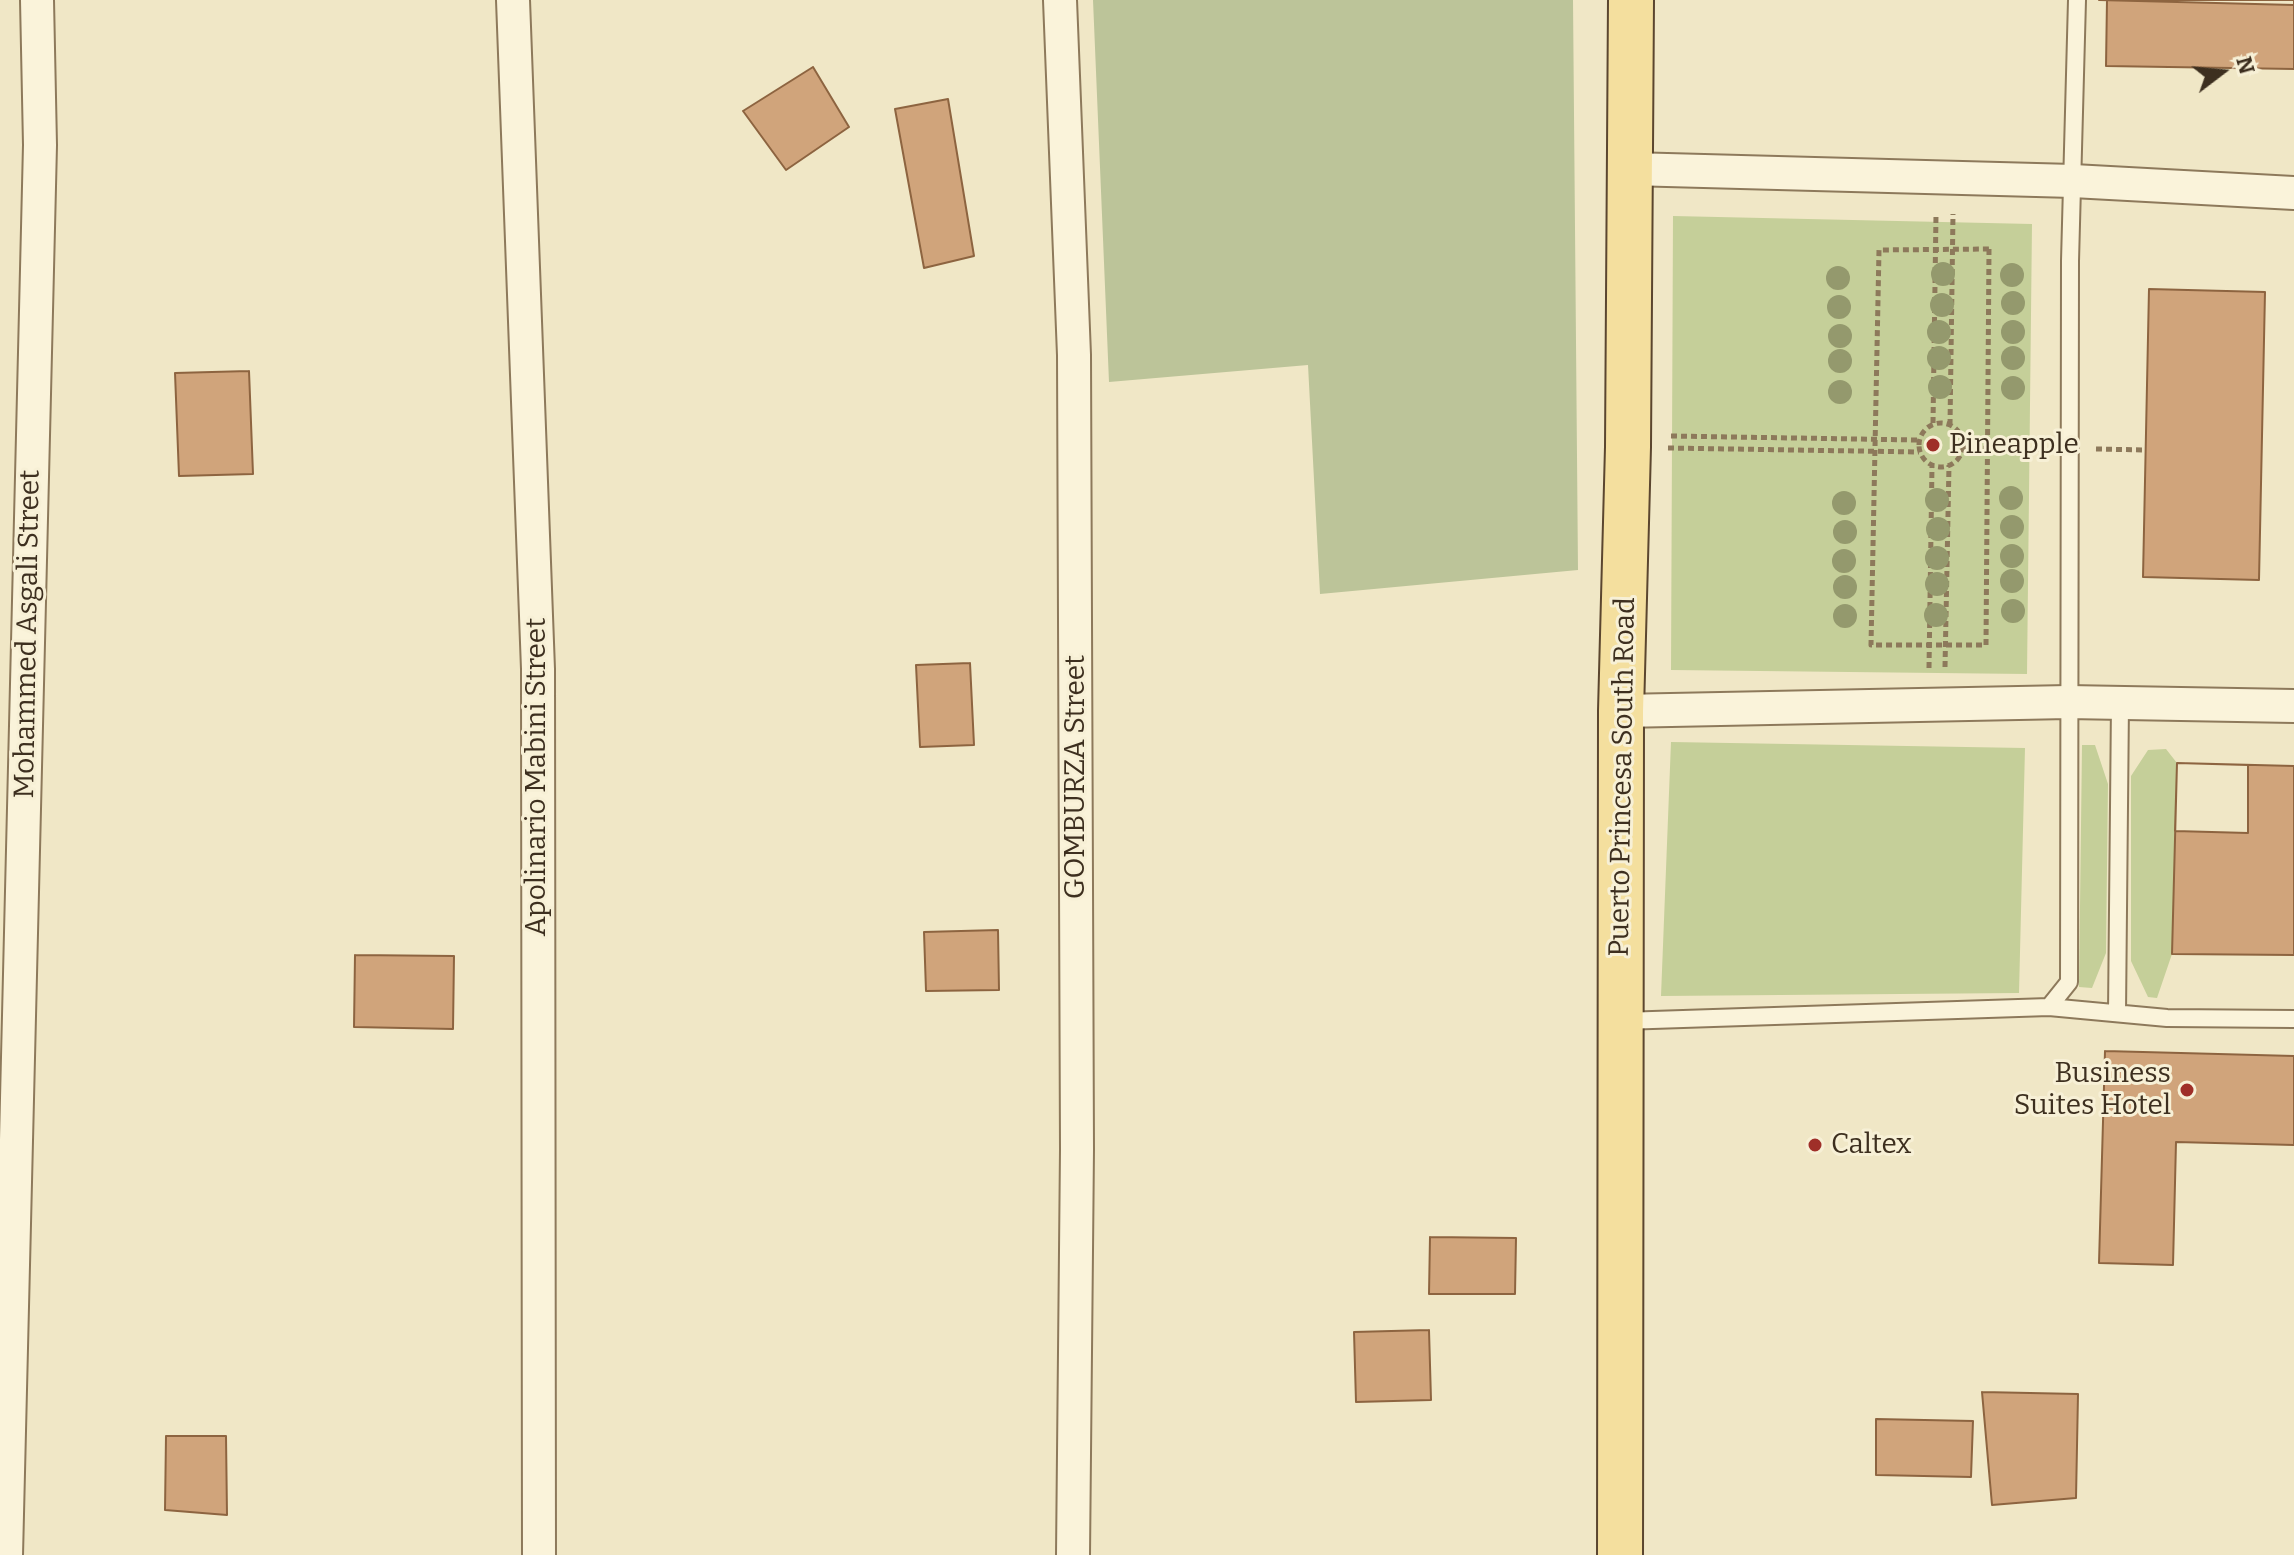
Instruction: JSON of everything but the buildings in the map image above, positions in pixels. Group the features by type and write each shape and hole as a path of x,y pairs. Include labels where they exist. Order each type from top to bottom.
{"main road":[{"name":"Puerto Princesa South Road","path":"1620,1555 1621,711 1628,441 1631,0"}],"street":[{"name":"Mohammed Asgali Street","path":"6,1555 40,145 37,0"},
{"name":"Apolinario Mabini Street","path":"513,0 538,669 539,1555"},
{"name":"GOMBURZA Street","path":"1060,0 1074,371 1077,1149 1073,1555"},
{"path":"1630,169 2073,181 2294,193"},
{"path":"1621,711 2068,702 2294,706"}],"lane":[{"path":"2049,1007 2069,982 2068,702 2077,0"},
{"path":"2117,1013 2120,703"},
{"path":"1620,1021 2049,1007 2167,1018 2294,1019"}],"path":[{"path":"1945,178 1953,249 1950,425"},
{"path":"1933,423 1950,425 1962,436 1963,448 1958,459 1949,465 1932,465 1919,452 1918,440 1933,423 1936,250 1945,178"},
{"path":"1953,249 1989,249 1986,645 1871,645 1879,250 1953,249"},
{"path":"1628,441 1918,440"},
{"path":"1628,441 1919,452"},
{"path":"1932,465 1929,645 1937,704"},
{"path":"1937,704 1946,645 1949,465"}],"green space":[{"path":"1093,0 1573,0 1578,570 1320,594 1308,365 1109,382"},
{"path":"1673,216 2032,224 2027,674 1671,670"},
{"path":"1671,742 2025,748 2019,993 1661,996"},
{"path":"2082,745 2095,745 2108,784 2106,953 2092,988 2079,987"},
{"path":"2166,749 2177,763 2172,954 2157,998 2148,997 2131,961 2131,776 2148,750"}],"place":[{"name":"Pineapple","path":"1933,445"},
{"name":"Business Suites Hotel","path":"2187,1090"},
{"name":"Caltex","path":"1815,1145"}]}
